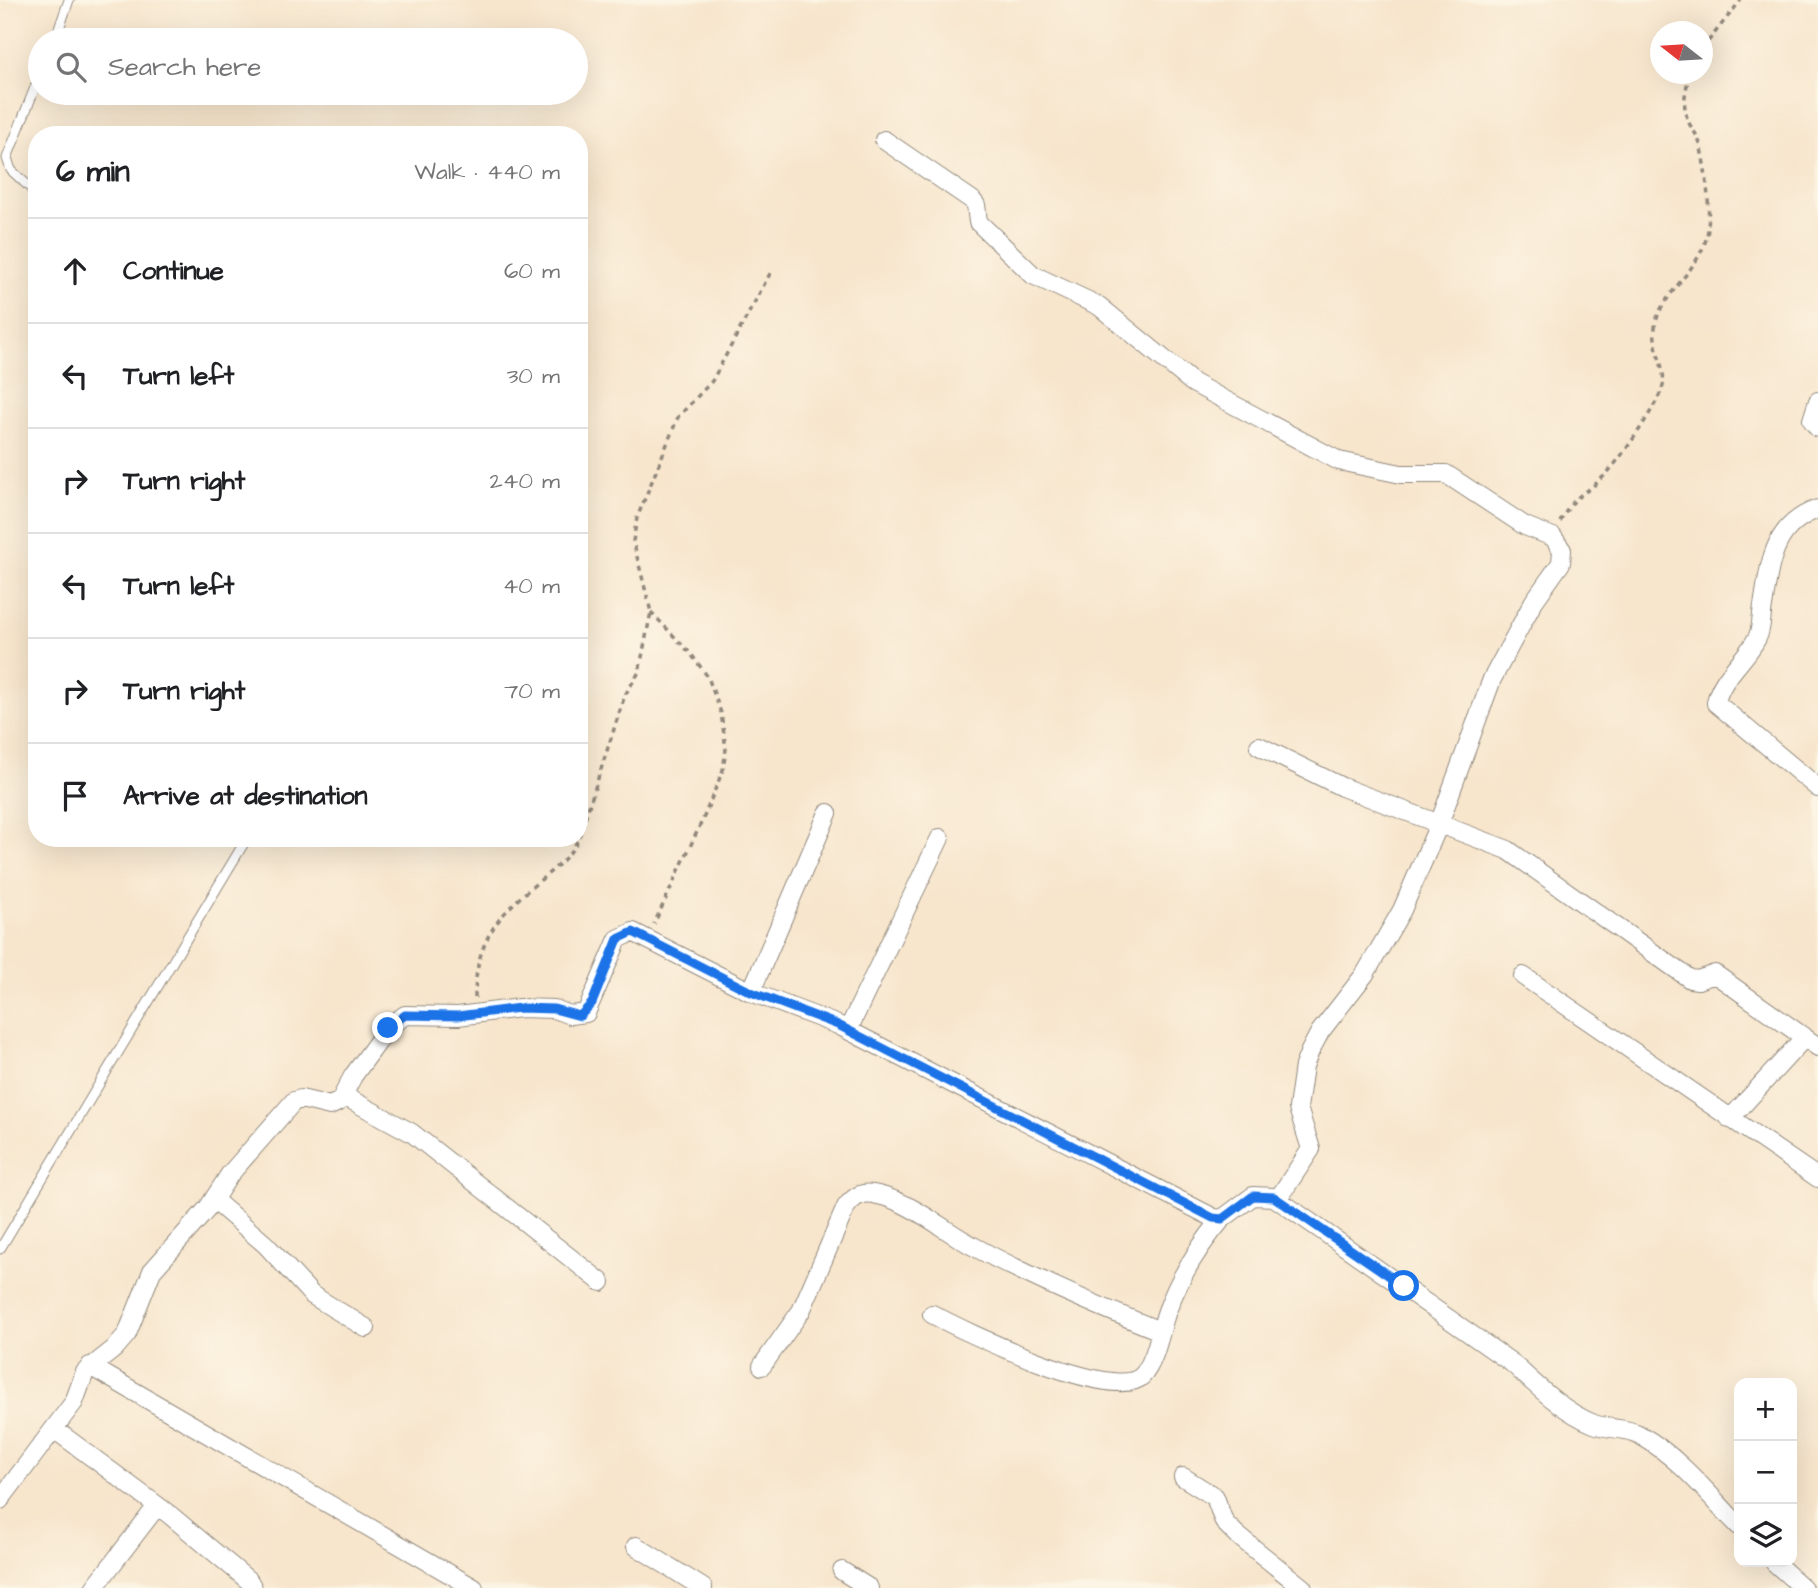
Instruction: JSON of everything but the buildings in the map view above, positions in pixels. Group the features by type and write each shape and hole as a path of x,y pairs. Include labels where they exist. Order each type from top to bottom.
{"street":[{"path":"884,139 972,200 976,205 978,222 1033,275 1099,306 1193,383 1339,461 1401,474 1446,474 1525,526 1553,537 1562,550 1561,564 1534,601 1492,679 1439,824 1387,937 1365,974 1320,1032 1310,1052 1304,1066 1298,1108 1311,1149 1278,1199"},
{"path":"1818,401 1812,420 1818,428"},
{"path":"1818,509 1796,519 1771,553 1770,576 1759,632 1721,689 1716,703 1818,788"},
{"path":"1259,746 1342,787 1508,850 1690,979 1698,980 1715,974 1811,1042 1730,1119"},
{"path":"751,992 828,813"},
{"path":"848,1030 940,838"},
{"path":"0,1500 77,1397 85,1372 121,1342 135,1318 148,1277 214,1200 230,1174 293,1101 300,1099 330,1106 344,1096 353,1076 398,1018 414,1014 458,1016 531,1008 554,1009 580,1016 592,1003 618,939 633,932 751,992 848,1030 1213,1218 1222,1219"},
{"path":"1523,976 1818,1178"},
{"path":"344,1096 412,1133 601,1282"},
{"path":"762,1366 801,1311 846,1207 852,1199 865,1194 892,1200 974,1247 1059,1288 1160,1331"},
{"path":"932,1314 995,1346 1076,1374 1126,1383 1135,1381 1148,1367 1160,1331 1192,1257 1222,1219 1253,1196 1265,1195 1278,1199 1512,1363 1543,1391 1582,1419 1607,1428 1630,1431 1657,1447 1682,1467 1734,1521"},
{"path":"214,1200 266,1245 312,1295 366,1328"},
{"path":"90,1366 474,1588"},
{"path":"54,1429 157,1506 249,1581 253,1588"},
{"path":"1183,1477 1215,1497 1224,1522 1295,1585"},
{"path":"94,1588 157,1506"},
{"path":"636,1546 703,1588"},
{"path":"1780,1567 1803,1588"},
{"path":"842,1571 869,1588"}],"lane":[{"path":"59,28 69,0"},
{"path":"28,105 7,158 12,170 28,185"},
{"path":"0,1249 242,847"}],"path":[{"path":"1713,36 1741,0"},
{"path":"1553,537 1574,498 1603,478 1618,460 1662,390 1663,373 1654,341 1656,324 1667,300 1698,257 1708,226 1700,142 1689,123 1684,103 1688,84"},
{"path":"588,810 625,695 639,671 650,612 634,541 637,518 678,417 712,381 772,270"},
{"path":"647,939 703,819 723,770 726,749 721,713 708,677 650,612"},
{"path":"475,1014 476,969 498,917 558,867 572,847"}],"route":[{"path":"388,1028 405,1015 458,1016 520,1008 543,1008 554,1009 570,1016 580,1016 586,1013 592,1003 618,939 633,932 751,992 838,1025 1213,1218 1222,1219 1253,1196 1274,1197 1404,1286"}]}
